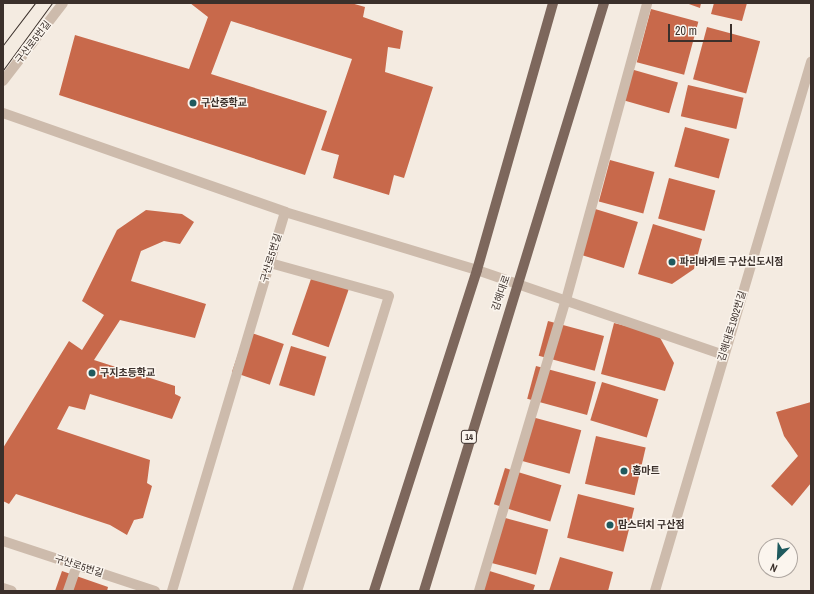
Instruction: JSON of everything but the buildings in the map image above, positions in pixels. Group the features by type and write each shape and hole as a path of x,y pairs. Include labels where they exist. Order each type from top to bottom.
{"main road":[{"path":"374,591 477,270 553,3"},
{"name":"김해대로","path":"424,591 516,284 604,3"}],"street":[{"name":"구산로5번길","path":"3,81 63,3"},
{"path":"479,591 566,300 647,3"},
{"name":"김해대로1902번길","path":"655,591 811,62"},
{"path":"3,113 285,212 477,270 724,355"},
{"name":"구산로5번길","path":"172,591 285,212"},
{"path":"270,263 389,296 297,591"},
{"name":"구산로5번길","path":"3,540 155,591"},
{"path":"68,591 77,565"},
{"path":"3,588 12,591"}],"tram line":[{"path":"3,45 35,3"},
{"path":"3,70 52,3"}],"place":[{"name":"구산중학교","path":"193,103"},
{"name":"파리바게트 구산신도시점","path":"672,262"},
{"name":"구지초등학교","path":"92,373"},
{"name":"홈마트","path":"624,471"},
{"name":"맘스터치 구산점","path":"610,525"}]}
